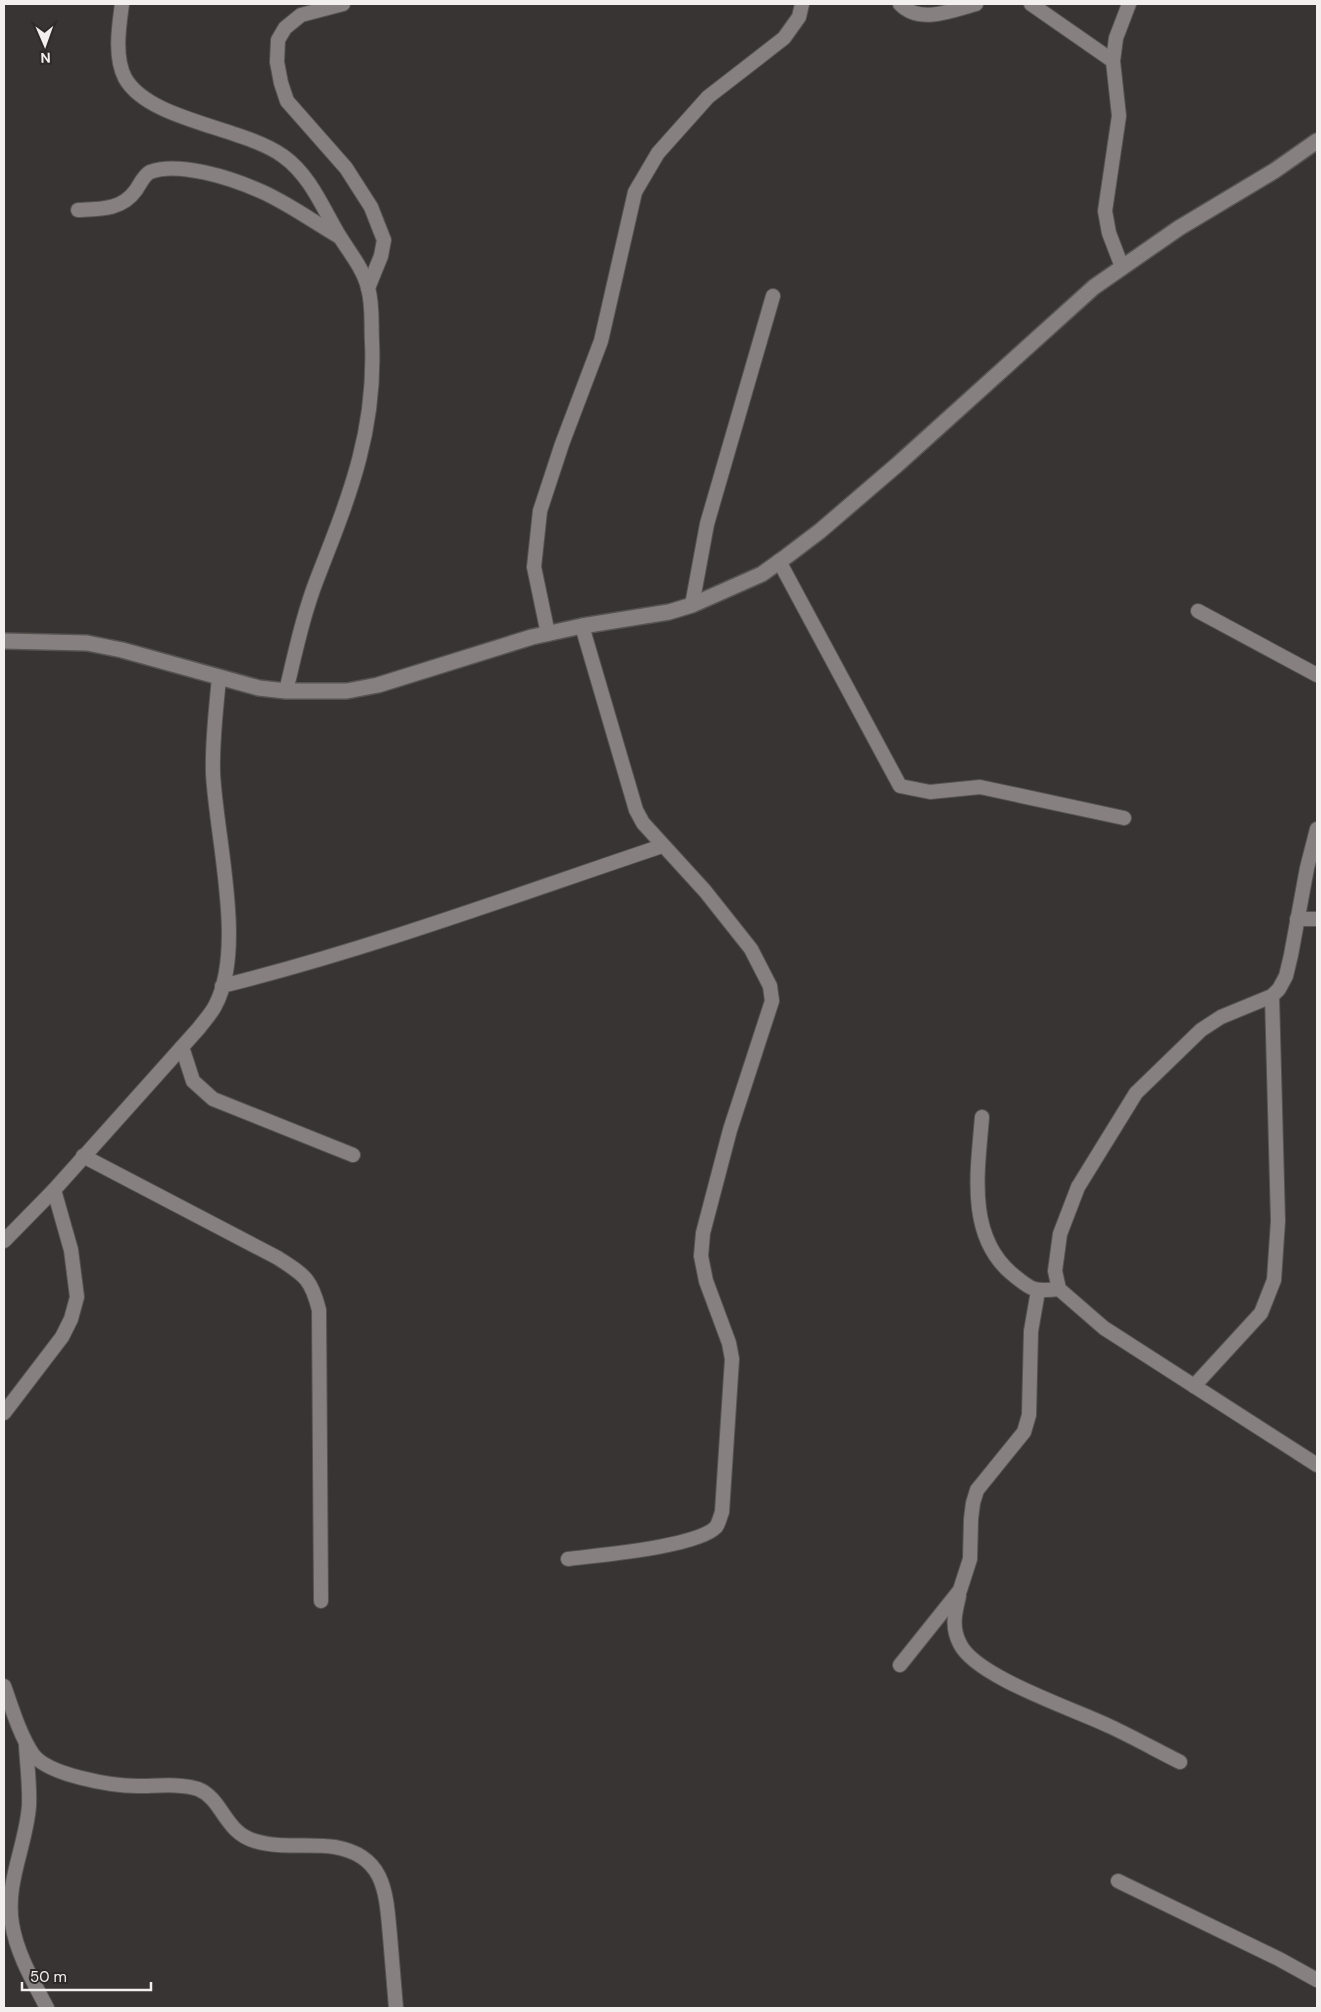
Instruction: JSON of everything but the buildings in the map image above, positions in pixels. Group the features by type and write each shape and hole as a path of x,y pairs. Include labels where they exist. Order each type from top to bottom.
{"street":[{"path":"122,4 119,53 125,77 137,93 179,116 213,126 283,156 303,174 318,196 340,238 363,275 368,288 374,373 364,444 342,518 317,580 297,644 286,691"},
{"path":"343,4 301,15 285,28 278,40 277,62 287,101 346,168 370,208 380,230 384,240 381,256 368,288"},
{"path":"548,634 534,567 540,511 562,444 601,341 635,192 658,153 708,97 784,38 799,17 802,4"},
{"path":"900,4 905,9 920,15 939,14 976,4"},
{"path":"1031,4 1113,61"},
{"path":"1122,267 1109,233 1105,212 1119,116 1113,61 1116,38 1129,4"},
{"path":"4,640 87,643 122,650 260,688 286,691 347,691 378,685 548,634 582,626 639,618 692,605 762,574 820,531 1094,287 1179,228 1274,170 1317,140"},
{"path":"78,210 107,208 121,204 134,193 147,174 158,169 177,168 212,175 259,190 340,238"},
{"path":"692,605 707,524 773,296"},
{"path":"779,561 900,786 930,792 980,787 1124,818"},
{"path":"1198,611 1317,675"},
{"path":"568,1560 679,1542 701,1536 716,1526 722,1512 732,1359 726,1334 706,1281 701,1256 703,1233 730,1130 772,1001 770,986 751,949 705,892 662,846 643,823 636,810 582,626"},
{"path":"4,1242 54,1190 182,1047 215,1006 222,986 228,954 228,924 213,774 219,678"},
{"path":"1317,829 1296,919 1286,976 1279,989 1272,996 1221,1016 1201,1030 1136,1093 1090,1164 1074,1195 1055,1253 1055,1271 1059,1289 1104,1328 1317,1465"},
{"path":"222,986 278,972 358,948 662,846"},
{"path":"1296,919 1317,919"},
{"path":"1194,1386 1261,1313 1274,1280 1278,1221 1272,996"},
{"path":"182,1047 193,1081 213,1099 353,1155"},
{"path":"982,1117 978,1174 980,1221 985,1237 1005,1268 1038,1291 1059,1289"},
{"path":"83,1156 278,1258 304,1275 314,1290 319,1310 321,1602"},
{"path":"4,1413 62,1337 71,1319 77,1297 71,1250 54,1190"},
{"path":"1038,1291 1032,1331 1027,1424 1016,1444 978,1490 972,1503 970,1559 960,1590 954,1620 955,1630 960,1645 970,1657 1010,1682 1108,1726 1180,1762"},
{"path":"900,1665 960,1590"},
{"path":"4,1686 32,1754 55,1769 105,1783 182,1786 198,1789 210,1796 238,1834 248,1839 277,1845 332,1846 352,1850 368,1860 380,1878 387,1899 396,2008"},
{"path":"26,1741 29,1806 12,1887 12,1922 20,1952 47,2008"},
{"path":"1118,1880 1279,1959 1317,1980"}]}
